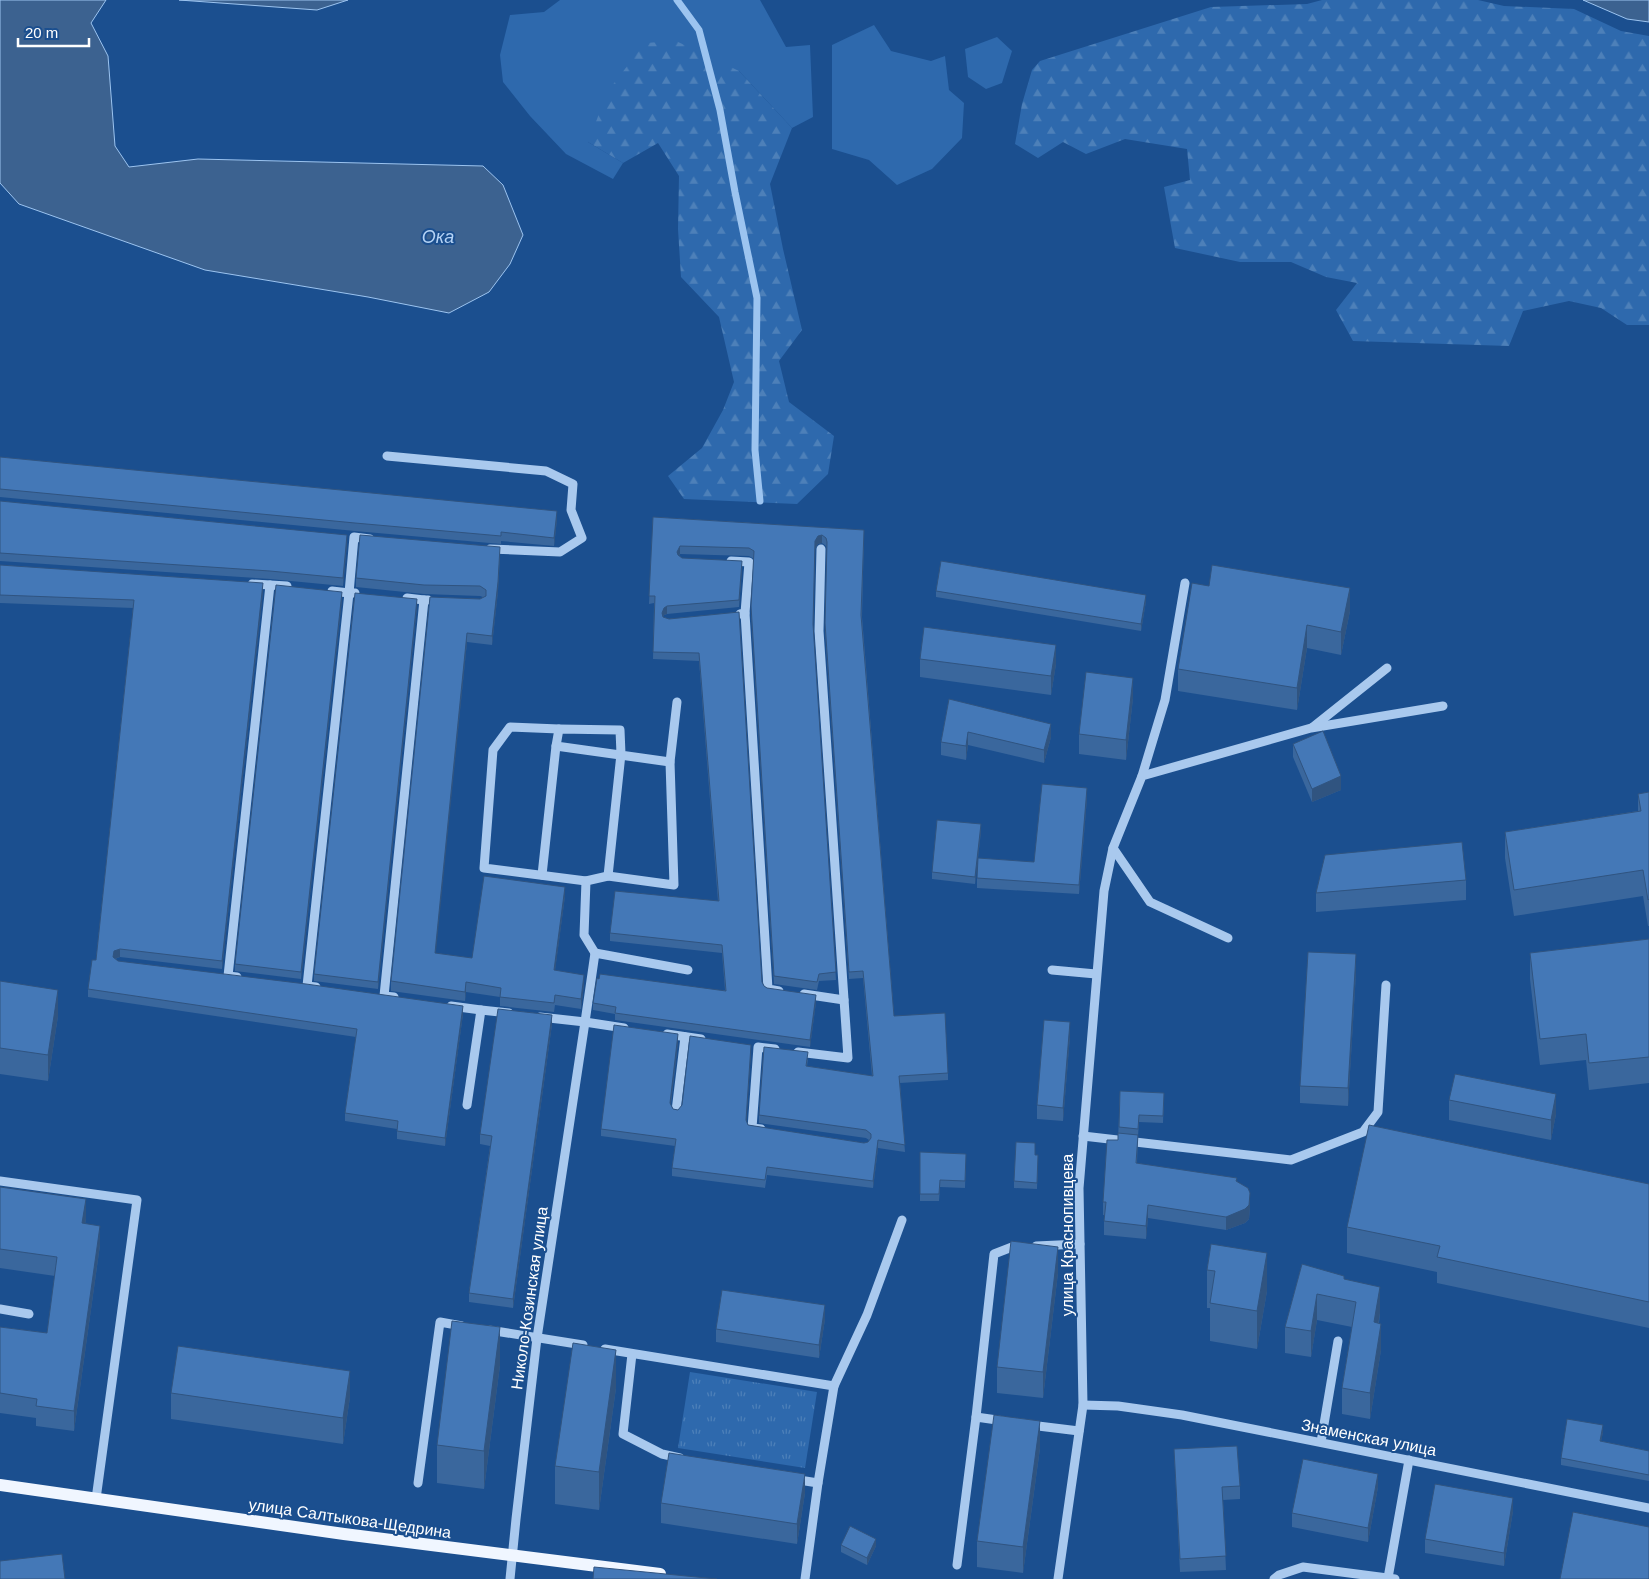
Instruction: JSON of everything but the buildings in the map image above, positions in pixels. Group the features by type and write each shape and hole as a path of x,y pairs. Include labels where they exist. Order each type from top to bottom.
{"main road":[{"name":"улица Салтыкова-Щедрина","path":"0,1485 344,1534 668,1575"}],"street":[{"path":"387,456 546,471 573,484 571,510 582,538 560,552 476,548"},
{"path":"344,536 382,540"},
{"path":"307,986 354,537"},
{"path":"771,1131 752,1128 753,1046 848,1058 820,631 821,549"},
{"path":"721,561 749,562 740,614 768,989 844,1000"},
{"path":"242,583 300,588"},
{"name":"улица Краснопивцева","path":"1058,1579 1082,1405 1079,1188 1104,890 1113,848 1142,776 1165,700 1185,583"},
{"path":"228,976 270,585"},
{"path":"319,590 368,594"},
{"path":"396,597 429,600 379,995 403,999"},
{"path":"1311,728 1387,668"},
{"path":"608,876 621,754 620,730 510,727 493,750 484,868 586,881 608,876 674,886 670,762 677,702"},
{"path":"1142,776 1311,728 1443,706"},
{"path":"542,876 559,729"},
{"path":"556,746 670,762"},
{"path":"1113,848 1150,902 1228,938"},
{"path":"586,881 584,935 595,953 688,970"},
{"name":"Николо-Козинская улица","path":"510,1579 537,1338 595,953"},
{"path":"1052,970 1096,974"},
{"path":"218,974 248,978"},
{"path":"297,985 326,988"},
{"path":"1083,1136 1291,1160 1363,1132 1378,1112 1386,985"},
{"path":"442,1004 630,1029"},
{"path":"467,1105 481,1010"},
{"path":"658,1033 712,1040"},
{"path":"676,1111 685,1036"},
{"path":"0,1181 137,1200 96,1499"},
{"path":"805,1579 834,1386 867,1315 902,1220"},
{"path":"957,1565 976,1418 994,1254 1012,1247 1080,1244"},
{"path":"0,1310 29,1314"},
{"path":"418,1483 440,1322 469,1327"},
{"path":"479,1328 834,1386"},
{"path":"1321,1442 1338,1340"},
{"path":"632,1354 623,1434 662,1454 691,1460"},
{"name":"Знаменская улица","path":"1082,1405 1118,1406 1182,1415 1649,1508"},
{"path":"976,1418 1079,1431"},
{"path":"1274,1579 1279,1575 1303,1567 1392,1578 1410,1460"},
{"path":"788,1478 818,1483"}],"green space":[{"path":"560,0 760,0 786,47 810,45 813,117 792,128 739,71 588,142 623,163 613,179 566,154 530,116 503,82 500,55 510,15 544,12"},
{"path":"1322,0 1478,0 1504,6 1574,9 1621,31 1649,36 1649,325 1627,325 1601,308 1569,301 1523,311 1509,346 1353,341 1336,310 1357,283 1326,277 1291,262 1240,262 1175,248 1164,187 1190,180 1187,149 1125,139 1086,154 1063,142 1038,158 1015,144 1022,104 1032,70 1040,61 1211,7 1307,4"},
{"path":"874,25 891,51 931,61 945,56 949,90 964,103 962,138 932,169 897,185 869,160 832,149 832,45"},
{"path":"997,37 1012,51 1002,83 986,89 968,77 965,49"},
{"path":"676,41 739,71 792,128 770,184 802,330 779,361 789,402 834,436 828,474 797,504 684,499 668,476 702,448 723,410 734,382 719,317 681,277 678,229 679,176 658,143 623,163 588,142 608,91 645,43"},
{"path":"690,1372 817,1392 805,1468 678,1448"}],"water":[{"name":"Ока","path":"0,0 106,0 91,23 108,56 115,146 129,167 198,159 483,166 503,185 523,235 510,264 489,292 449,313 368,297 205,270 19,204 0,183"},
{"path":"179,0 348,0 317,10"},
{"path":"1583,0 1649,0 1649,22 1627,19"}],"waterway":[{"path":"677,0 699,30 720,110 757,298 755,450 760,501"}]}
